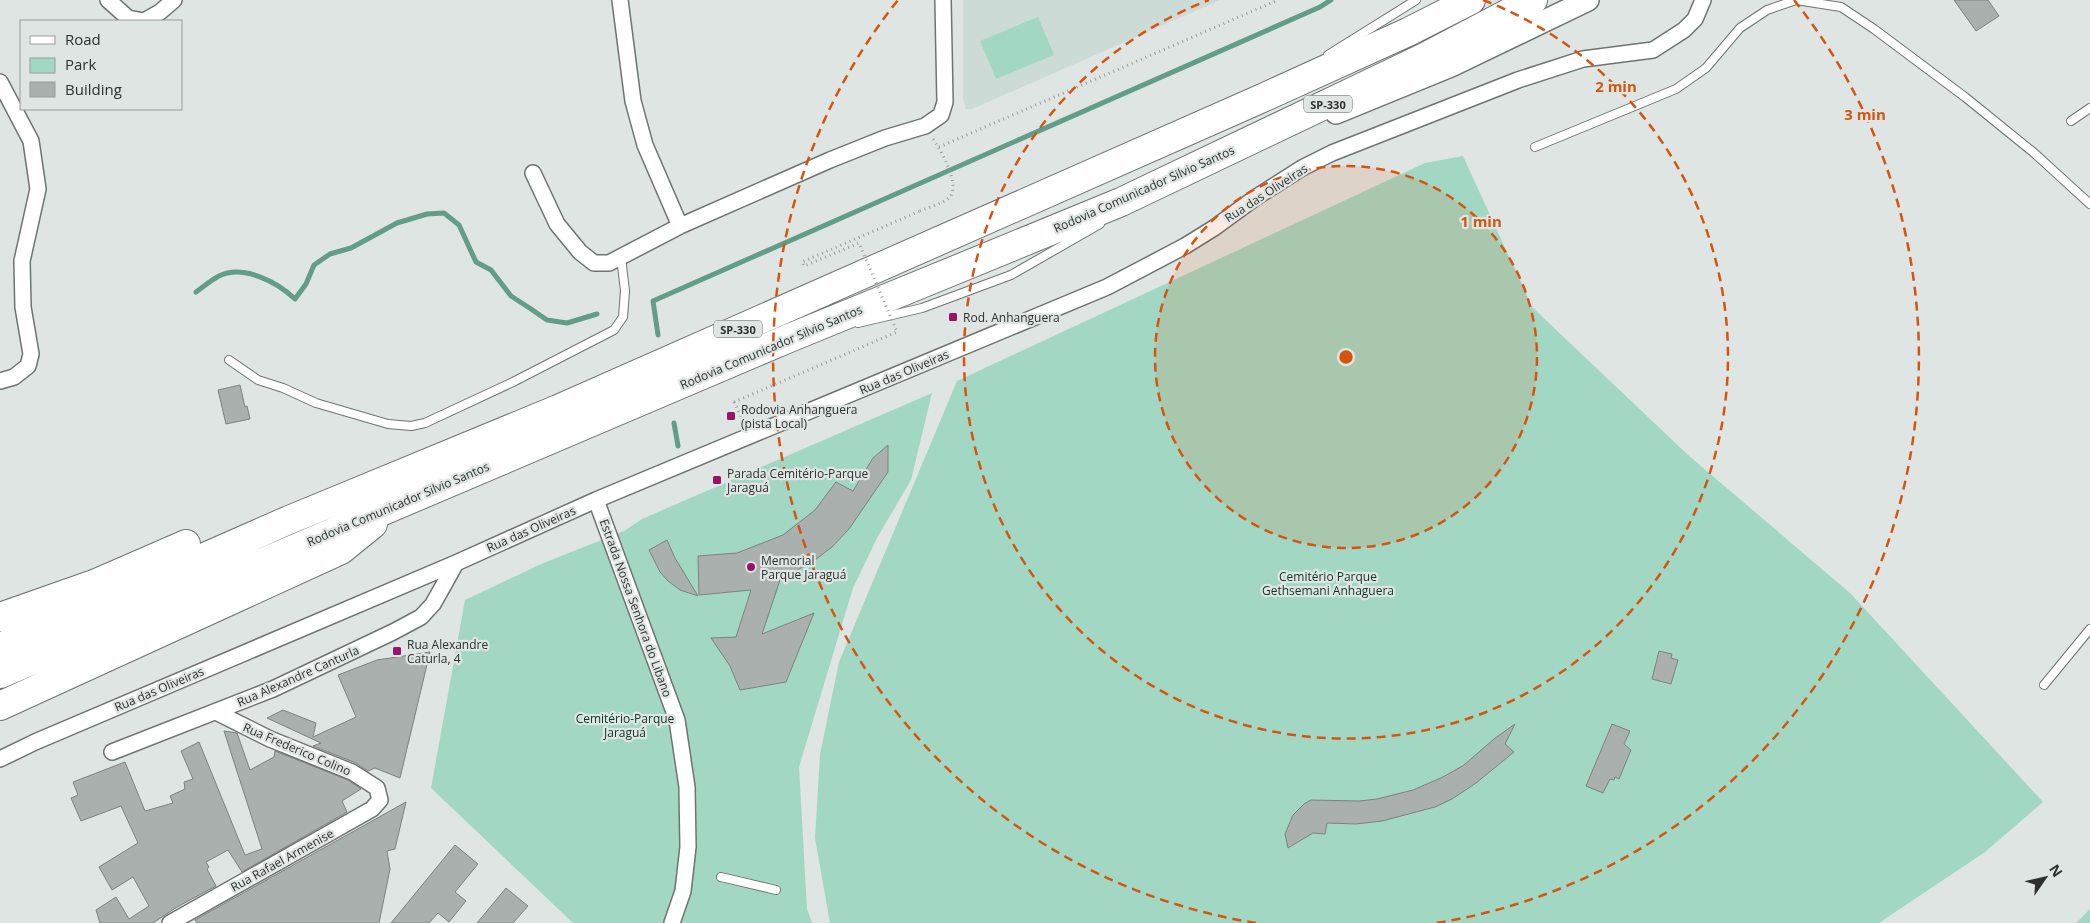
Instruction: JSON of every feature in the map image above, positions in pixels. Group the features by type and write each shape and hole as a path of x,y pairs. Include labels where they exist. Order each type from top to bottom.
{"highway":[{"name":"Rodovia Comunicador Silvio Santos","path":"0,646 288,520 558,409 1258,100 1408,32 1471,0"},
{"name":"Rodovia Comunicador Silvio Santos","path":"0,674 788,339 1121,202 1425,57 1533,0"},
{"path":"0,706 341,550 395,505"},
{"path":"0,617 94,584 190,543 252,521 288,520"}],"main road":[{"path":"1205,163 1309,124 1451,66 1588,0"}],"street":[{"path":"108,0 128,18 139,20"},
{"path":"146,20 160,12 174,0"},
{"path":"620,0 635,110 645,146 680,226"},
{"path":"533,173 557,224 580,252 594,262 609,263 680,226 830,160 885,138 925,126 941,116 945,102 943,0"},
{"name":"Rua das Oliveiras","path":"0,759 35,742 456,563 596,500 1107,287 1186,246 1302,168 1332,153 1518,80 1566,64 1583,59 1653,50 1684,30 1695,19 1703,0"},
{"path":"0,82 31,141 38,188 22,261 23,307 31,354 28,366 14,376 0,381"},
{"name":"Estrada Nossa Senhora do Libano","path":"596,500 677,720 687,787 688,847 683,890 672,923"},
{"name":"Rua Alexandre Canturla","path":"112,752 282,684 421,617 433,604 456,563"},
{"name":"Rua Frederico Colino","path":"216,712 270,739 352,772 377,788"},
{"name":"Rua Rafael Armenise","path":"170,923 372,809 380,800 377,788"}],"lane":[{"path":"1323,58 1416,0"},
{"path":"1535,147 1676,89 1706,68 1740,28 1767,10 1796,0 1841,7 1874,29 1958,92 2033,152 2090,204"},
{"path":"1258,100 1307,68"},
{"path":"2071,121 2090,108"},
{"path":"845,326 922,308 1011,275 1099,225 1121,202"},
{"path":"228,360 258,380 283,388 316,403 388,424 411,426 425,422 513,382 614,330 623,317 626,291 620,258"},
{"path":"788,339 835,328"},
{"path":"2044,685 2090,629"},
{"path":"721,877 776,890"}],"path":[{"path":"751,436 734,402 897,332 859,243 804,266 802,262 950,197 954,189 953,181 939,147 1278,0"}],"shaded area":[{"path":"963,0 1220,0 972,109 966,109 963,98"}],"green space":[{"path":"1038,17 1054,55 996,79 980,41"},
{"name":"Cemitério Parque Gethsemani Anhaguera","path":"1463,156 1532,307 1688,455 1850,593 2043,802 1985,852 1879,923 830,923 815,838 820,754 839,662 957,381 1425,163"},
{"name":"Cemitério-Parque Jaraguá","path":"932,393 911,480 877,538 853,588 799,767 807,909 812,923 573,923 431,788 465,600 541,564 624,531 642,519"},
{"path":"2090,909 2090,923 2076,923"}],"building":[{"path":"1954,0 1988,0 1999,16 1976,31"},
{"path":"240,385 250,419 226,424 218,390"},
{"name":"Memorial Parque Jaraguá","path":"888,445 888,472 849,529 832,547 815,560 780,580 762,634 814,613 786,682 740,690 730,666 711,638 736,637 751,590 699,595 698,556 737,553 783,535 815,510 836,482 853,491 873,458"},
{"path":"667,540 675,558 698,596 680,590 660,572 649,550"},
{"path":"1659,651 1672,654 1671,658 1678,660 1671,684 1652,679"},
{"path":"430,652 400,778 375,768 368,771 356,763 313,746 321,743 267,718 283,710 316,723 313,737 356,717 338,675 377,660"},
{"path":"1515,724 1505,744 1514,752 1476,783 1452,799 1435,807 1382,821 1356,824 1327,823 1325,834 1313,833 1288,848 1285,834 1293,815 1311,800 1359,801 1377,799 1413,790 1443,777 1464,765"},
{"path":"1612,724 1630,731 1624,744 1631,750 1619,779 1615,777 1614,780 1610,779 1603,793 1586,786"},
{"path":"224,731 237,733 250,770 274,757 275,751 348,780 361,789 342,801 347,812 242,872 228,850 206,862 209,867 207,869 216,886 177,907 153,923 100,923 96,910 116,897 129,919 149,906 133,877 112,890 99,867 138,843 121,806 81,821 71,798 78,795 73,782 125,762 145,811 173,803 170,796 185,789 184,782 193,779 181,751 199,742 245,855 262,849"},
{"path":"406,802 395,849 387,851 390,869 379,923 197,923 195,920"},
{"path":"455,845 478,864 455,892 466,901 449,922 438,913 429,923 391,923"},
{"path":"506,888 528,906 513,923 477,923"}],"waterway":[{"path":"658,335 653,301 1320,7 1331,0"},
{"path":"196,292 219,276 238,272 269,281 295,299 306,284 314,265 330,254 351,248 397,223 427,214 444,213 459,225 476,262 491,270 511,296 547,320 567,323 597,314"},
{"path":"674,423 678,446"}],"place":[{"name":"Rod. Anhanguera","path":"953,317"},
{"name":"Rodovia Anhanguera (pista Local)","path":"731,416"},
{"name":"Parada Cemitério-Parque Jaraguá","path":"717,480"},
{"name":"Memorial Parque Jaraguá","path":"751,567"},
{"name":"Rua Alexandre Caturla, 4","path":"397,651"}]}
